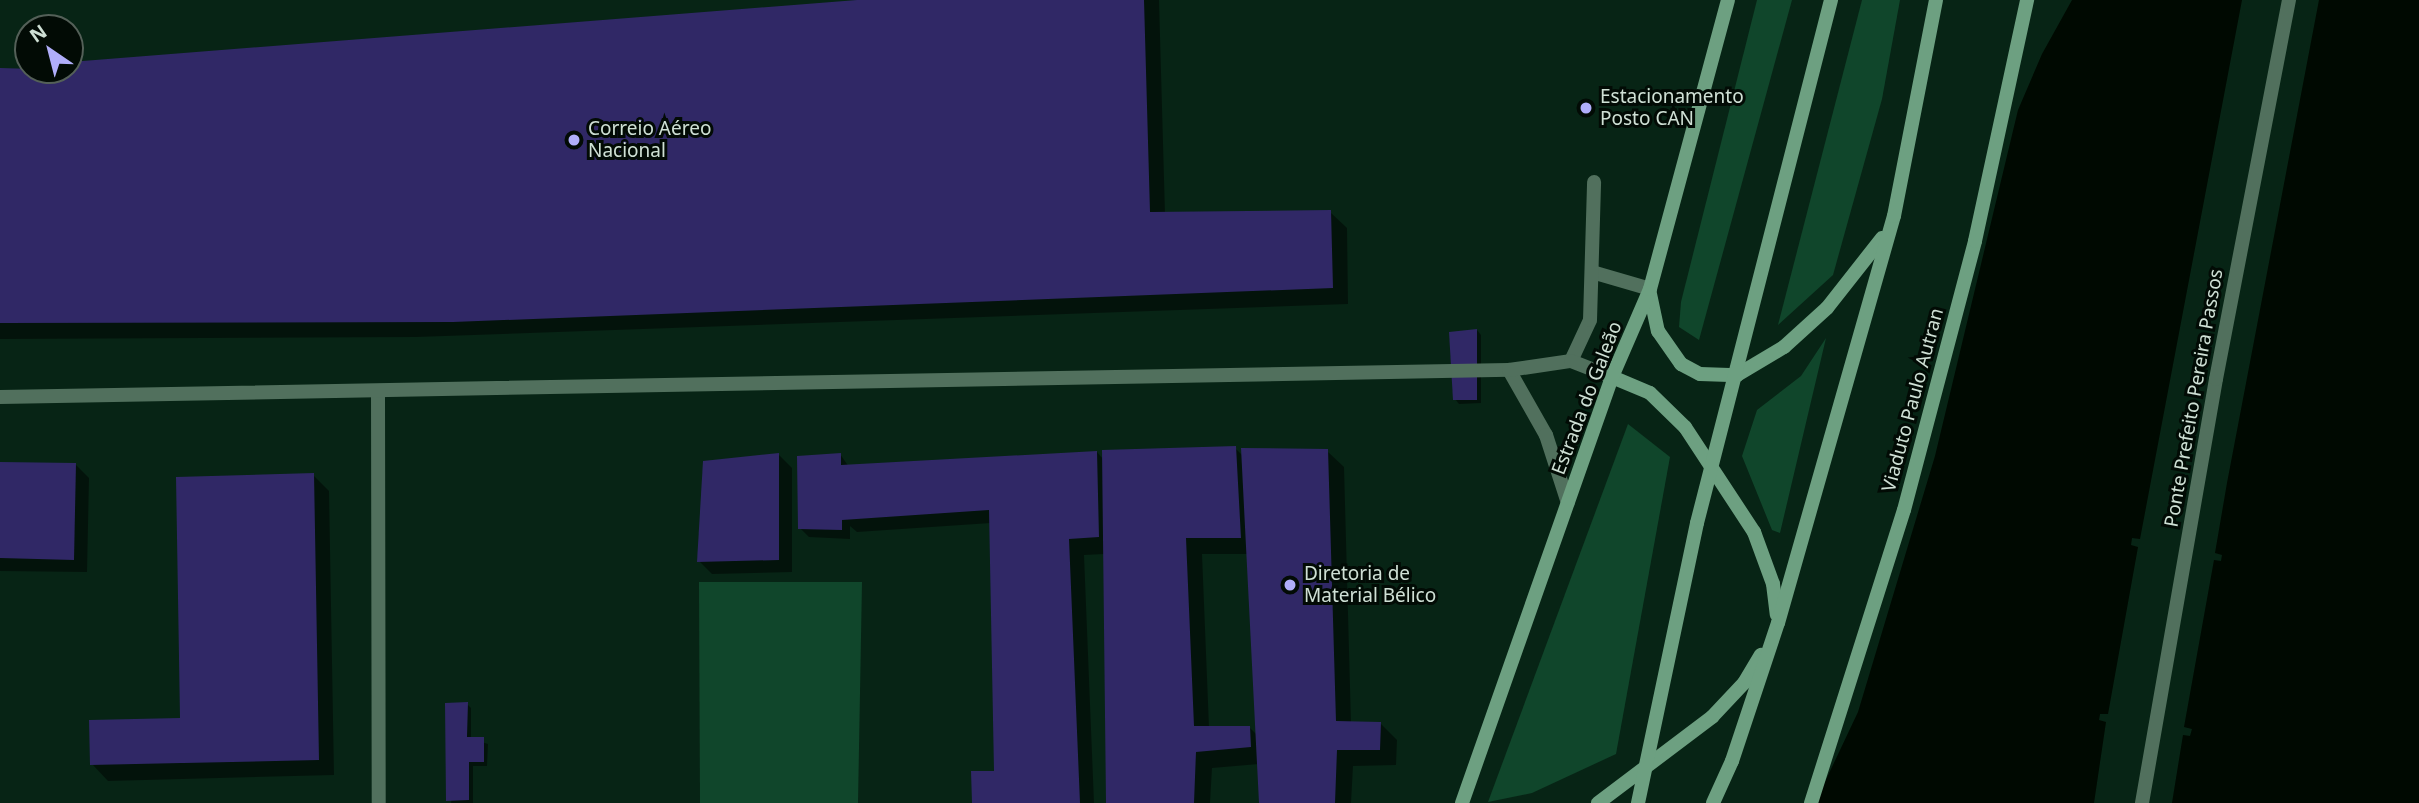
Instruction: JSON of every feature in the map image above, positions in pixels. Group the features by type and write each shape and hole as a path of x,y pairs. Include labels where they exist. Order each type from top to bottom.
{"street":[{"name":"Estrada do Galeão","path":"1462,803 1612,377 1650,289 1728,0"},
{"path":"1638,803 1697,523 1830,0"},
{"path":"1713,803 1732,761 1776,630 1894,216 1936,0"},
{"name":"Viaduto Paulo Autran","path":"1811,803 1904,510 1975,241 2027,0"},
{"path":"1650,289 1658,331 1681,364 1710,376 1737,375 1784,347 1827,308 1875,251 1894,216"},
{"path":"1598,803 1712,717 1744,683 1776,630 1773,584 1754,532 1685,427 1650,393 1612,377"}],"lane":[{"name":"Ponte Prefeito Pereira Passos","path":"2142,803 2216,379 2290,0"},
{"path":"1570,361 1590,320 1594,182"},
{"path":"1592,272 1650,289"},
{"path":"0,397 302,390 378,393 1508,370 1570,361 1612,377"},
{"path":"1508,370 1546,435 1568,503"},
{"path":"378,393 379,803"}],"green space":[{"path":"1757,0 1792,0 1699,340 1679,327 1681,302"},
{"path":"1862,0 1900,0 1882,99 1833,275 1778,325"},
{"path":"1826,338 1780,533 1772,530 1742,456 1757,410 1801,376"},
{"path":"1628,424 1670,457 1616,754 1532,793 1488,802"},
{"path":"699,582 862,582 858,803 700,803"}],"shaded area":[{"path":"2072,0 2419,0 2419,803 1815,803 1858,712 1935,456 2018,110 2042,54"}],"pier":[{"path":"2242,0 2319,0 2227,483 2215,553 2222,555 2221,561 2214,560 2184,727 2192,729 2190,736 2183,735 2172,803 2094,803 2106,722 2099,720 2100,714 2108,714 2138,547 2131,545 2132,538 2140,539"}],"building":[{"name":"Correio Aéreo Nacional","path":"857,0 1144,0 1150,212 1331,210 1333,288 453,322 0,323 0,68 14,68 14,84 84,84 84,61"},
{"path":"1477,329 1477,400 1453,400 1449,332"},
{"path":"1236,446 1241,538 1186,538 1194,726 1250,726 1251,747 1196,752 1194,803 1106,803 1102,450"},
{"name":"Diretoria de Material Bélico","path":"1241,448 1328,449 1336,721 1381,722 1380,750 1337,750 1335,803 1259,803"},
{"path":"1097,451 1099,537 1069,539 1080,803 972,803 971,771 994,771 989,510 842,520 842,530 798,529 797,456 841,453 841,465"},
{"path":"779,453 779,560 697,562 703,461"},
{"path":"0,462 76,463 74,560 0,558"},
{"path":"314,473 319,760 90,765 89,720 180,718 176,477"},
{"path":"468,702 467,737 484,737 484,762 469,762 469,800 446,801 445,703"}],"place":[{"name":"Estacionamento Posto CAN","path":"1586,108"},
{"name":"Correio Aéreo Nacional","path":"574,140"},
{"name":"Diretoria de Material Bélico","path":"1290,585"}]}
